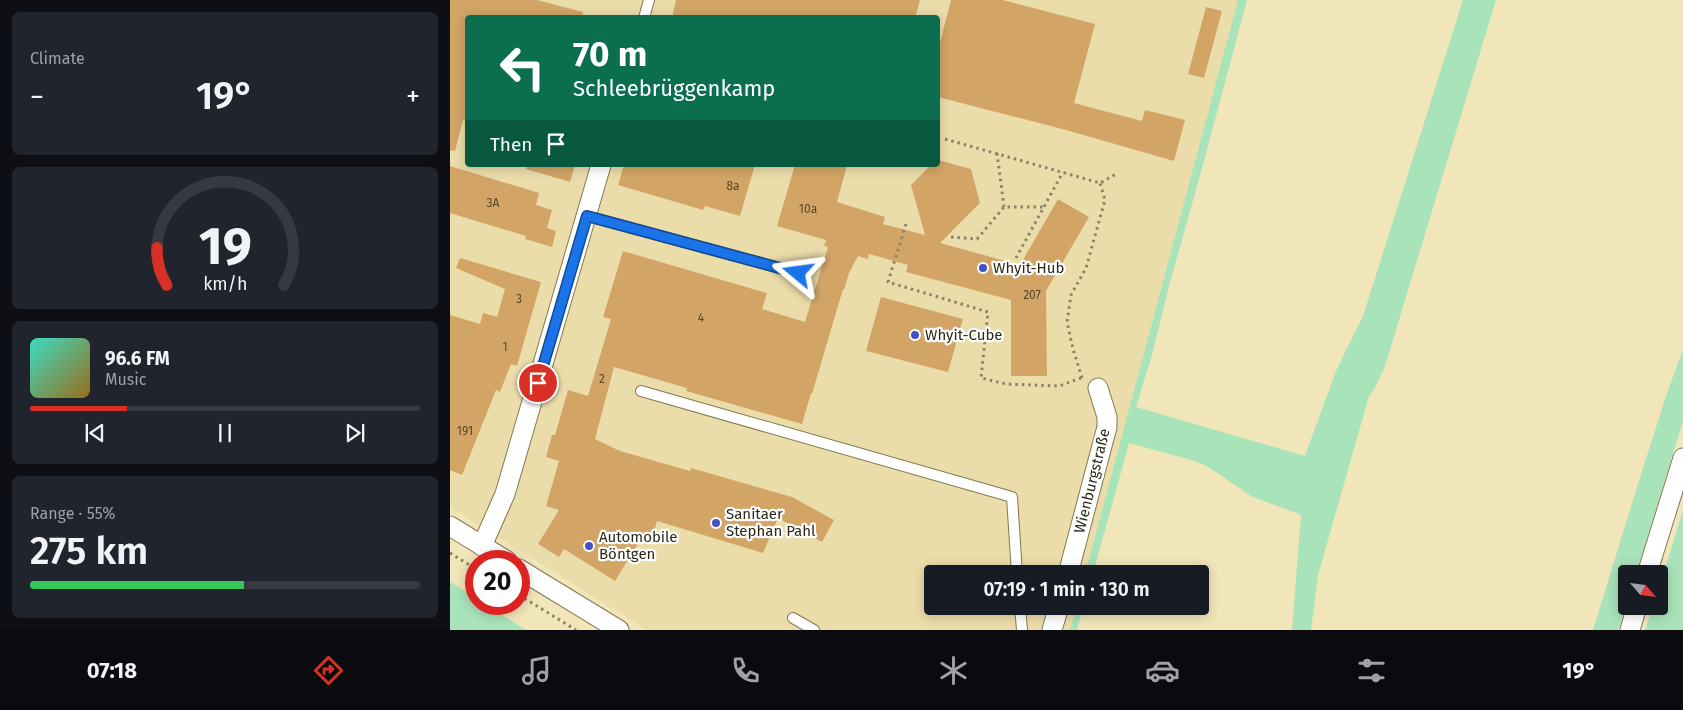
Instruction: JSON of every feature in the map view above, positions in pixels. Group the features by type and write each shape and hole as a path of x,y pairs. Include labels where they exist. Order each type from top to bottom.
{"street":[{"path":"482,546 505,494 600,167"},
{"name":"Wienburgstraße","path":"1070,565 1107,427 1107,417 1093,382"},
{"path":"1650,565 1683,458"},
{"path":"450,526 489,550"},
{"path":"530,576 619,630"},
{"path":"1052,630 1056,615"},
{"path":"1630,630 1634,615"}],"lane":[{"path":"645,15 649,0"},
{"path":"587,216 798,273"},
{"path":"641,391 1012,497 1017,565"},
{"path":"1021,615 1022,630"},
{"path":"793,618 814,630"}],"path":[{"path":"945,139 1100,183 1116,174"},
{"path":"952,237 977,239 1004,207 998,153"},
{"path":"1016,258 1063,172"},
{"path":"1082,377 1067,322 1071,295 1086,268 1105,200 1100,183"},
{"path":"1004,207 1044,207"},
{"path":"906,224 888,282 988,312 981,378 1006,384 1059,386 1082,377 1093,382"},
{"path":"450,552 465,562"},
{"path":"530,602 576,630"}],"shaded area":[{"path":"450,0 1238,0 1087,565 924,565 924,615 1074,615 1070,630 647,630 530,557 530,550 519,550 450,507"}],"green space":[{"path":"1238,0 1247,0 1152,355 1136,407 1305,456 1336,371 1363,316 1463,0 1496,0 1385,366 1375,388 1369,396 1318,575 1311,630 1292,630 1301,515 1251,496 1210,468 1195,461 1129,443 1095,565 1087,565"},
{"path":"1683,350 1683,421 1639,565 1618,565 1618,615 1623,615 1618,630 1593,630 1637,487"},
{"path":"1683,510 1683,630 1645,630 1650,615 1668,615 1668,565 1666,565"},
{"path":"450,582 465,591 465,615 502,615 526,630 450,630"},
{"path":"1074,615 1081,615 1077,630 1070,630"}],"building":[{"path":"450,0 537,0 583,12 582,15 465,15 465,121 463,120 455,151 450,150"},
{"path":"676,0 920,0 916,15 673,15"},
{"path":"951,0 1003,0 1095,24 1074,103 1142,121 1145,110 1185,120 1174,161 1066,130 940,98 940,42"},
{"path":"1206,7 1222,11 1204,78 1188,74"},
{"path":"940,161 971,169 980,203 940,243 1020,265 1058,199 1089,217 1046,291 1047,376 1011,376 1011,300 906,272 908,265 869,254 868,259 858,256 843,289 802,424 686,391 687,388 614,367 595,439 620,451 690,471 691,468 792,497 834,520 822,542 778,518 763,553 657,521 653,536 644,534 615,581 564,549 559,557 538,544 559,510 546,506 559,461 546,457 552,435 555,435 568,390 588,396 611,319 603,317 623,251 767,293 762,309 805,322 828,247 824,246 826,240 777,226 794,167 846,167 837,202 885,217 883,224 925,235 911,185 929,167 940,167"},
{"path":"450,166 539,193 536,205 552,210 547,228 556,231 552,247 525,239 526,236 450,213"},
{"path":"526,167 574,167 570,182 526,169"},
{"path":"623,167 754,167 740,216 705,206 703,210 618,185"},
{"path":"460,258 541,282 517,366 511,364 500,392 496,390 462,475 450,470 450,315 480,324 483,313 497,317 505,289 456,268"},
{"name":"Whyit-Cube","path":"881,297 963,319 948,372 866,351"}],"place":[{"name":"Whyit-Hub","path":"983,268"},
{"name":"Whyit-Cube","path":"915,335"},
{"name":"Sanitaer Stephan Pahl","path":"716,523"},
{"name":"Automobile Böntgen","path":"589,546"}],"route":[{"path":"538,383 587,216 798,273"}]}
